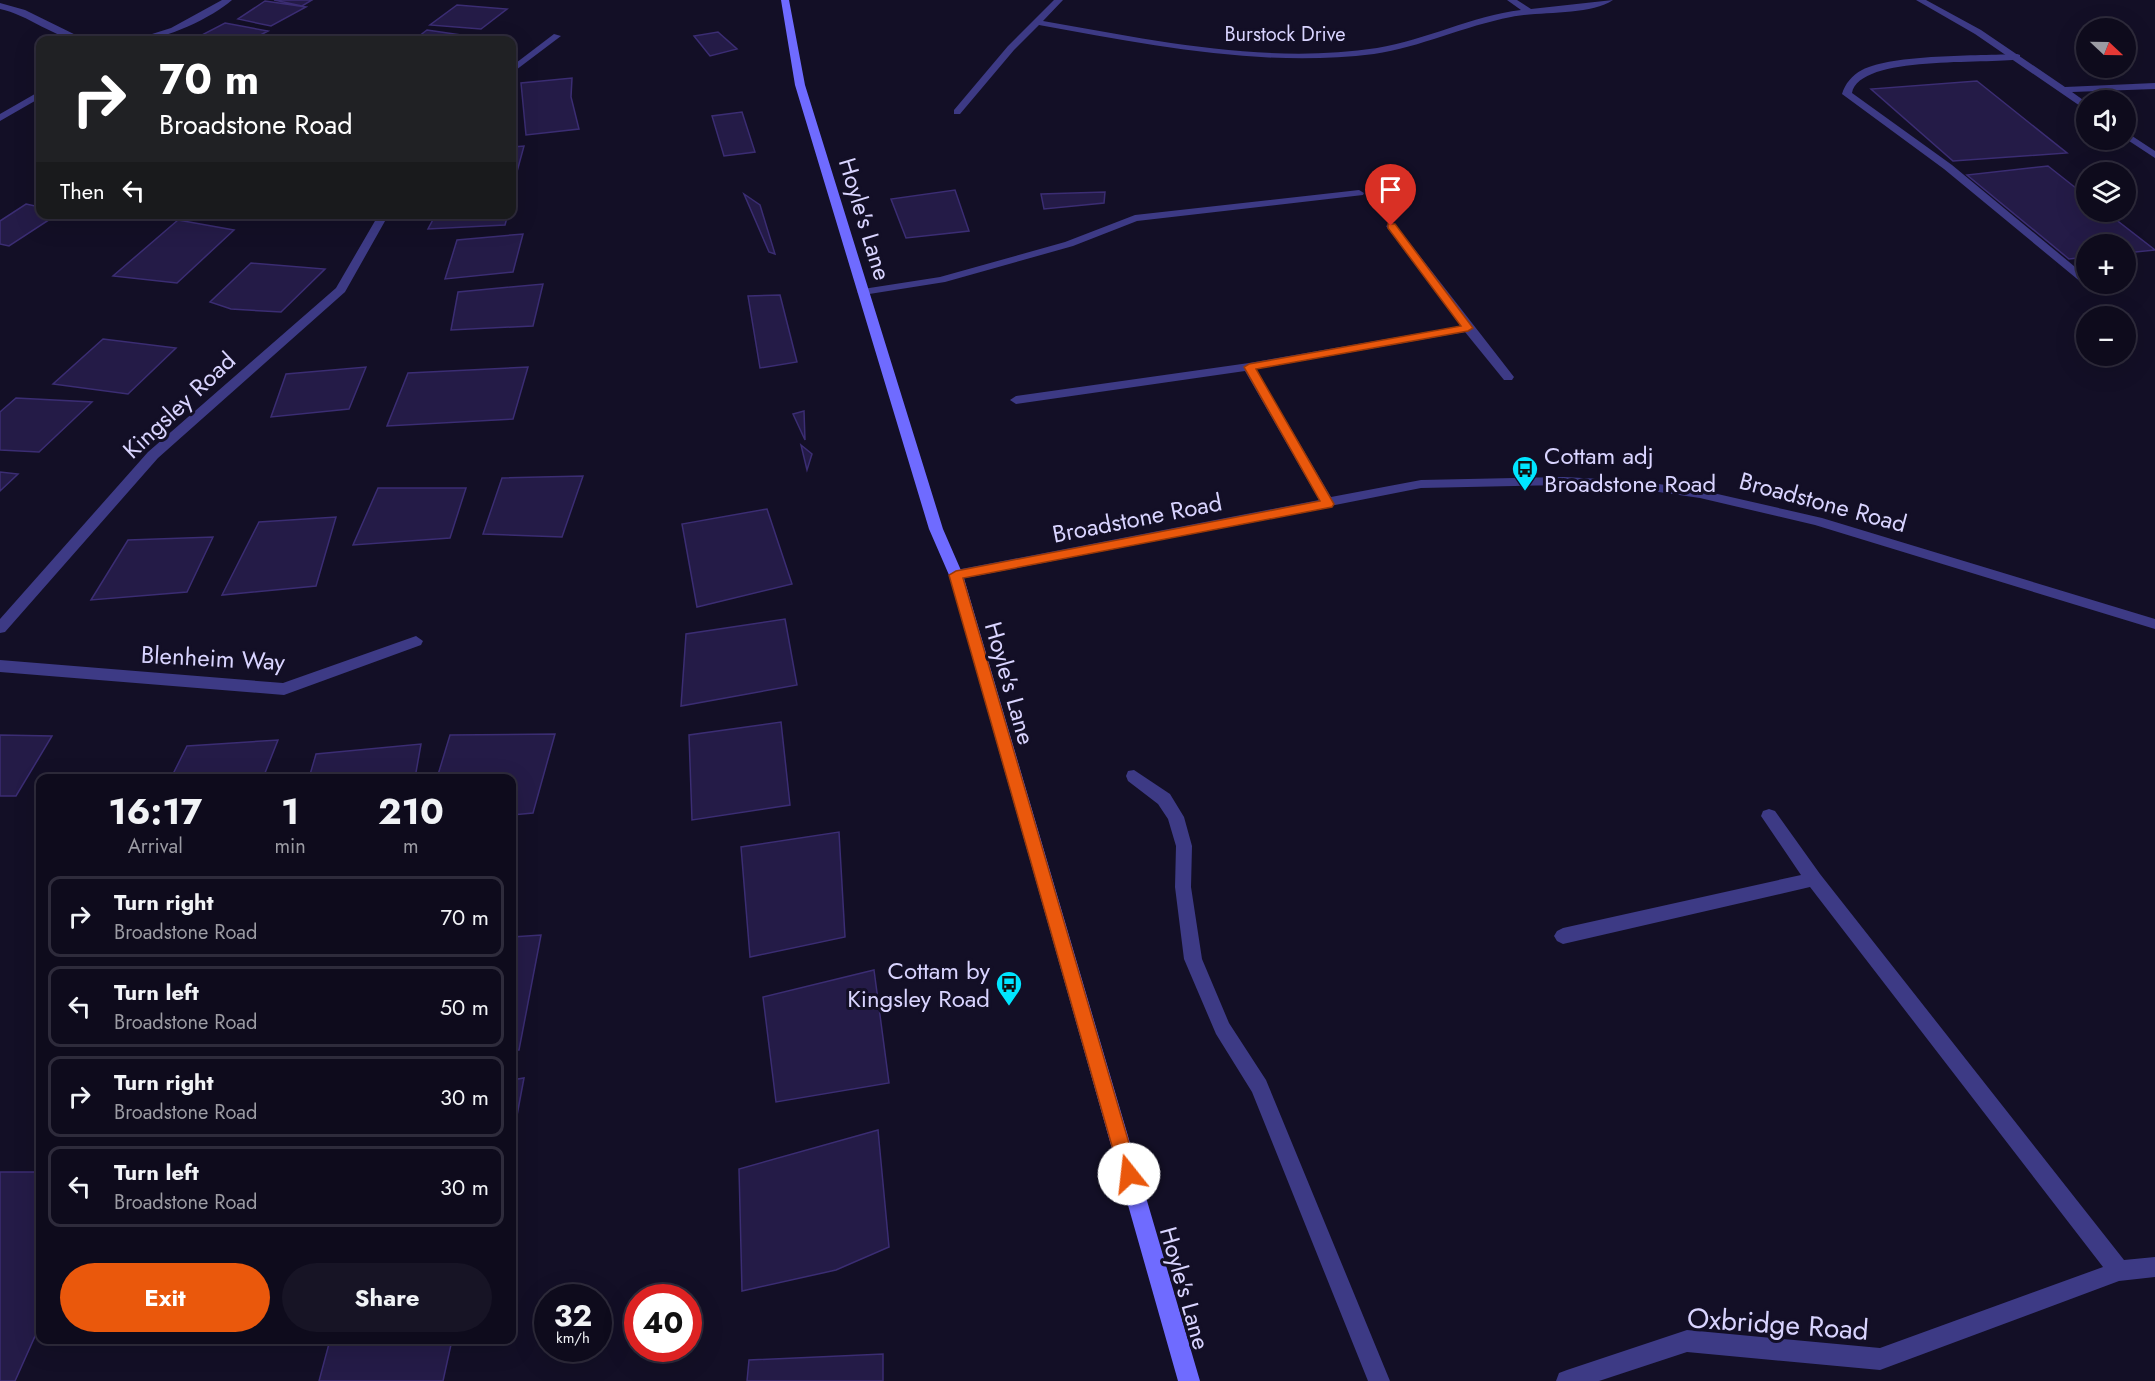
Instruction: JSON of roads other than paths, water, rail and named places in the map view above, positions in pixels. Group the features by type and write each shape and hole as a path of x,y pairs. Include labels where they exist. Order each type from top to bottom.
{"street":[{"path":"152,36 174,30 228,0"},
{"name":"Hoyle's Lane","path":"785,0 800,85 936,529 956,575 1189,1381"},
{"path":"957,112 1011,48 1059,0"},
{"path":"1511,0 1531,12"},
{"name":"Burstock Drive","path":"1036,22 1223,53 1320,56 1376,51 1414,43 1504,15 1569,10 1609,0"},
{"path":"1920,0 1978,32 2076,98"},
{"path":"0,6 31,13 70,36"},
{"path":"516,67 557,36"},
{"path":"2017,57 1892,64 1864,72 1849,84 1847,94 1948,167 2076,273"},
{"path":"2066,90 2155,86"},
{"path":"0,118 36,96"},
{"path":"2136,142 2155,155"},
{"path":"863,292 941,280 1069,244 1135,218 1359,193"},
{"name":"Kingsley Road","path":"0,628 153,455 341,290 381,219"},
{"path":"1391,226 1508,377"},
{"path":"1016,400 1249,367 1468,328"},
{"path":"1249,367 1328,504"},
{"name":"Broadstone Road","path":"956,575 1421,484 1501,481 1596,483 1700,494 1817,521 2155,624"},
{"name":"Blenheim Way","path":"0,666 284,688 416,641"},
{"path":"1134,776 1164,799 1176,817 1184,846 1183,887 1192,959 1222,1028 1258,1086 1379,1381"},
{"path":"1769,816 1814,879 2119,1271"},
{"path":"1563,936 1814,879"},
{"name":"Oxbridge Road","path":"1567,1381 1687,1341 1880,1359 2119,1271 2155,1267"}],"place":[{"name":"Cottam adj Broadstone Road","path":"1525,492"},
{"name":"Cottam by Kingsley Road","path":"1009,1007"}]}
